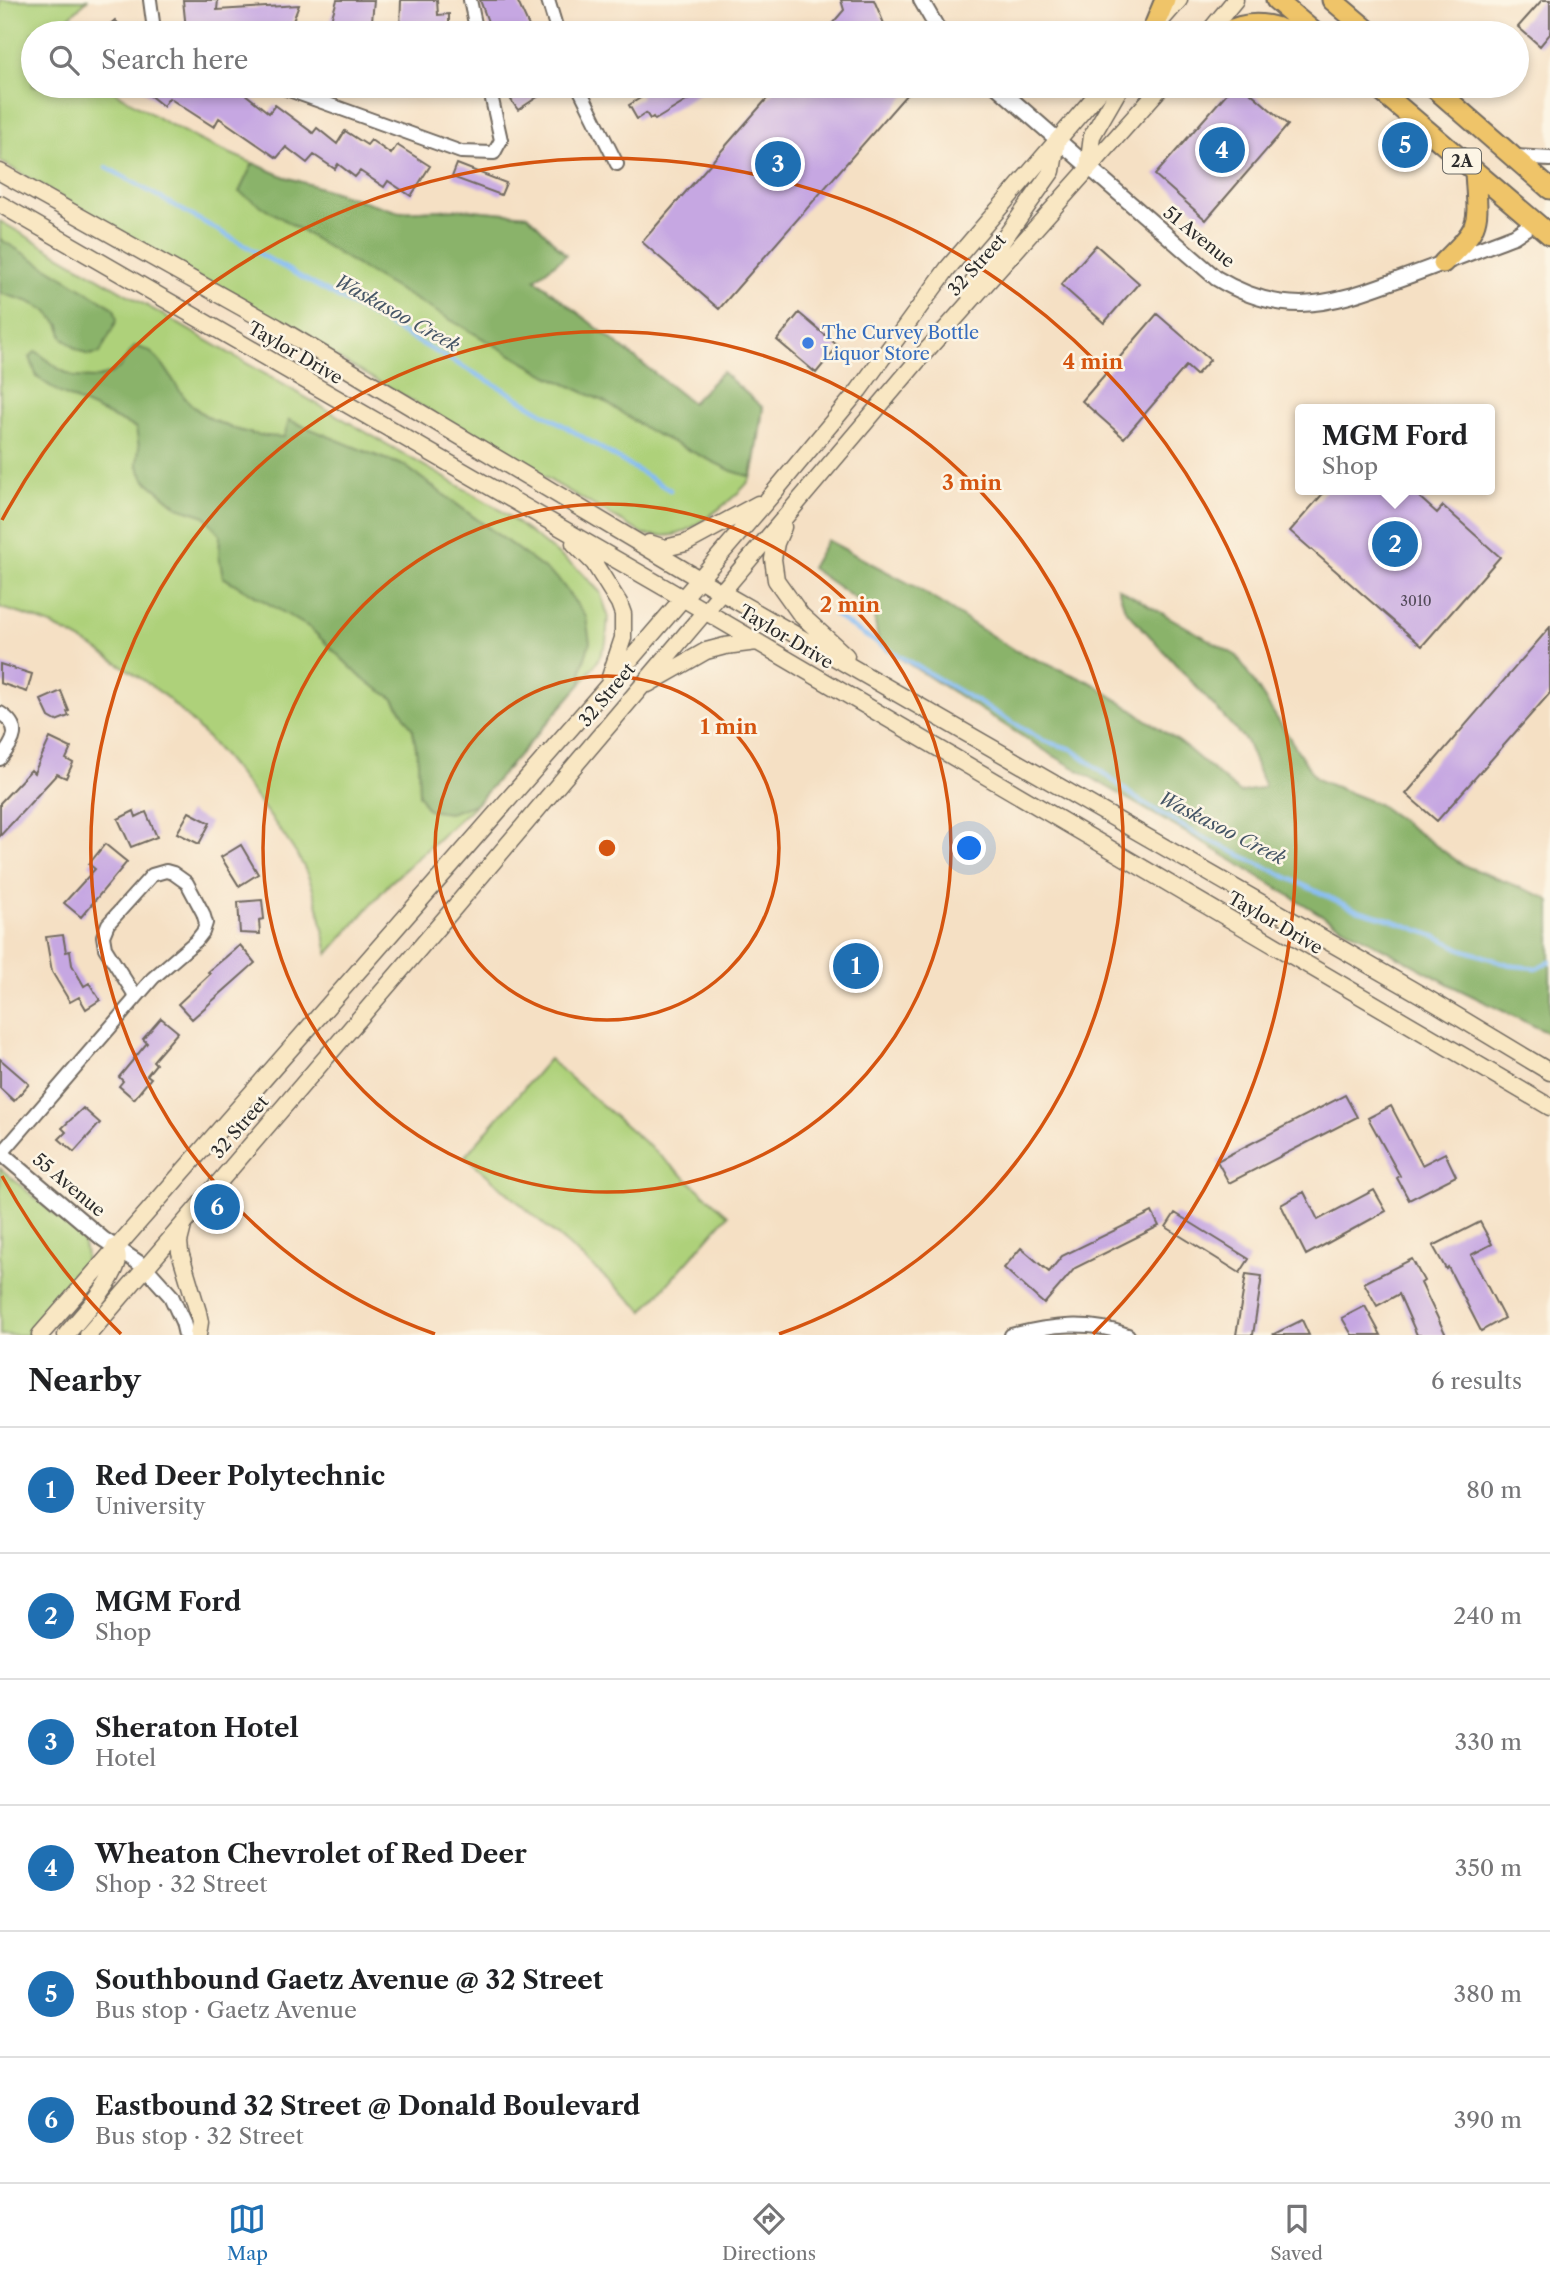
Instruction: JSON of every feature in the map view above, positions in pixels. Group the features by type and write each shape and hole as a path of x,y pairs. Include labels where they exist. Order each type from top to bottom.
{"main road":[{"path":"1156,21 1165,0"},
{"path":"1161,21 1179,0"},
{"path":"1218,21 1235,0"},
{"path":"1276,0 1301,21"},
{"path":"1332,0 1357,21"},
{"path":"1351,0 1364,21"},
{"name":"32 Street","path":"40,1335 770,497 859,390 948,268 1093,98"},
{"path":"1088,168 1092,136 1114,98"},
{"name":"32 Street","path":"88,1335 919,359 1151,98"},
{"name":"2A","path":"1389,98 1475,172 1542,220 1550,235"},
{"name":"2A","path":"1446,98 1550,189"},
{"path":"919,359 1052,171 1057,139"},
{"name":"Taylor Drive","path":"0,172 277,327 721,592 1437,1004 1550,1072"},
{"path":"1443,263 1462,245 1476,225 1478,204 1475,172"},
{"name":"Taylor Drive","path":"0,204 704,611 1550,1107"},
{"path":"624,535 665,548 675,547 686,544 770,497"},
{"path":"789,513 776,543 773,559 776,580 801,615 871,679"},
{"path":"557,527 594,563 619,603 624,627 623,638 605,688"},
{"path":"634,693 696,654 725,646 757,642"},
{"path":"185,1221 179,1242 180,1252 198,1312 198,1335"},
{"path":"66,1335 113,1272 118,1263 115,1247"}],"street":[{"path":"150,0 153,21"},
{"path":"470,0 474,21"},
{"path":"548,0 554,21"},
{"path":"921,0 933,21"},
{"path":"311,98 461,152 494,153 501,140 492,98"},
{"path":"584,98 617,164"},
{"name":"51 Avenue","path":"1010,98 1216,278 1234,289 1261,298 1299,304 1325,302 1359,293 1514,236 1542,220"},
{"path":"1514,157 1550,159"},
{"path":"0,713 12,722 14,737 0,759"},
{"path":"1,1153 156,974 196,941 205,928 205,919 187,883 166,871 152,875 108,924 103,936 106,948 136,997"},
{"name":"55 Avenue","path":"1,1153 115,1247 145,1267 171,1296 186,1335"},
{"path":"1011,1335 1057,1326 1090,1325 1128,1335"}],"green space":[{"path":"0,0 87,0 65,21 21,21 21,98 125,98 201,141 285,177 399,212 461,209 528,215 566,255 535,279 692,403 722,372 763,408 751,478 730,500 690,528 678,534 645,535 0,161"},
{"path":"253,163 285,177 399,212 461,209 528,215 566,255 535,279 692,403 722,372 763,408 751,477 732,471 651,432 605,402 548,376 371,274 239,192"},
{"path":"0,221 499,509 580,571 600,592 608,615 606,643 597,662 581,684 476,804 389,884 328,954 316,898 304,867 254,795 207,737 163,695 102,653 53,626 0,608"},
{"path":"0,239 114,308 117,320 100,353 88,355 76,349 62,337 60,325 47,311 30,302 0,293"},
{"path":"135,346 156,357 186,399 206,416 245,432 284,437 289,420 405,466 559,580 586,617 590,642 582,668 581,684 476,804 449,813 428,810 419,795 418,761 413,730 394,699 364,680 310,628 223,577 219,555 220,535 205,516 178,507 144,479 137,464 139,448 136,428 60,393 37,377 30,357 36,351 74,377 95,378 119,368"},
{"path":"827,540 914,586 1014,650 1092,683 1181,743 1240,793 1265,787 1246,741 1125,609 1118,588 1237,656 1316,779 1378,804 1463,865 1547,898 1550,903 1550,1034 1456,988 1328,919 1047,752 879,645 873,611 811,568"},
{"path":"549,1059 728,1215 644,1311 465,1156"},
{"path":"0,1168 80,1236 85,1249 83,1271 27,1335 0,1335"}],"building":[{"path":"183,0 218,0 217,10 299,5 293,21 185,21"},
{"path":"337,0 374,0 372,21 331,20"},
{"path":"401,0 437,0 438,15 449,14 449,21 400,21"},
{"path":"480,0 517,0 527,21 488,21"},
{"path":"841,0 874,0 883,21 834,21 844,10"},
{"path":"1542,0 1550,0 1550,34 1540,46 1529,36 1529,21 1523,21"},
{"path":"153,98 169,98 163,106"},
{"path":"169,98 250,98 269,113 275,105 313,133 317,128 337,144 345,131 367,145 371,140 391,154 397,145 430,166 411,196 388,181 384,187 360,171 355,177 338,164 335,169 314,155 307,163 286,147 277,158 219,118 214,127"},
{"path":"514,98 536,98 518,110 511,100"},
{"path":"640,98 691,98 655,120 653,117 650,119 646,113 637,119 629,105"},
{"path":"768,98 904,98 719,309 642,242"},
{"path":"1222,98 1257,98 1288,125 1206,220 1155,175"},
{"path":"457,164 506,183 501,195 452,177"},
{"path":"1096,245 1139,283 1104,323 1061,285"},
{"name":"The Curvey Bottle Liquor Store","path":"799,313 838,346 816,373 777,340"},
{"path":"1157,314 1210,360 1196,375 1186,366 1124,438 1082,401"},
{"path":"1322,495 1421,495 1419,497 1437,513 1443,506 1500,557 1422,646 1290,531"},
{"path":"1550,627 1550,693 1437,821 1406,794"},
{"path":"0,664 32,674 27,692 0,683"},
{"path":"61,691 69,716 56,721 49,717 41,700"},
{"path":"50,738 71,748 66,759 73,763 66,778 57,774 0,836 0,803 31,770 34,773"},
{"path":"134,811 136,817 146,812 157,837 131,847 118,819"},
{"path":"189,812 210,823 199,844 177,833"},
{"path":"105,844 127,862 81,917 64,903 95,869 89,864"},
{"path":"241,845 258,874 239,886 221,857"},
{"path":"262,900 264,919 259,920 260,934 240,933 238,902"},
{"path":"63,935 66,952 70,951 72,965 84,986 89,983 100,1000 86,1009 79,997 70,1002 52,972 46,937"},
{"path":"240,945 255,963 192,1019 178,1004 210,974 208,972"},
{"path":"161,1018 178,1032 153,1061 156,1064 147,1075 151,1078 134,1099 119,1086 123,1081 119,1077 147,1043 143,1039"},
{"path":"0,1059 29,1084 14,1101 0,1088"},
{"path":"1345,1095 1357,1117 1229,1183 1217,1161"},
{"path":"1391,1106 1422,1165 1445,1153 1456,1176 1409,1200 1397,1178 1400,1176 1368,1118"},
{"path":"83,1108 100,1123 74,1152 59,1139 66,1132 62,1128"},
{"path":"1374,1190 1386,1211 1306,1255 1281,1205 1304,1192 1318,1220"},
{"path":"1152,1212 1159,1226 1075,1268 1044,1304 1004,1268 1021,1248 1049,1272 1062,1256"},
{"path":"1175,1213 1249,1259 1240,1273 1166,1227"},
{"path":"1480,1222 1492,1244 1471,1255 1504,1318 1481,1331 1448,1267 1446,1269 1433,1246"},
{"path":"1412,1259 1446,1335 1417,1335 1399,1294 1377,1306 1364,1283"},
{"path":"1246,1274 1262,1276 1253,1335 1236,1335"},
{"path":"1365,1306 1381,1335 1352,1335 1342,1318"},
{"path":"1302,1320 1309,1335 1272,1335"}],"waterway":[{"name":"Waskasoo Creek","path":"106,167 505,390 670,490"},
{"name":"Waskasoo Creek","path":"834,615 1044,741 1072,749 1137,799 1198,835 1354,909 1392,920 1461,949 1514,966 1538,968 1550,961"}],"place":[{"name":"Southbound Gaetz Avenue @ 32 Street","path":"1405,145"},
{"name":"Wheaton Chevrolet of Red Deer","path":"1222,150"},
{"name":"Sheraton Hotel","path":"778,164"},
{"name":"The Curvey Bottle Liquor Store","path":"808,343"},
{"name":"MGM Ford","path":"1395,544"},
{"name":"Red Deer Polytechnic","path":"856,966"},
{"name":"Eastbound 32 Street @ Donald Boulevard","path":"217,1207"}]}
